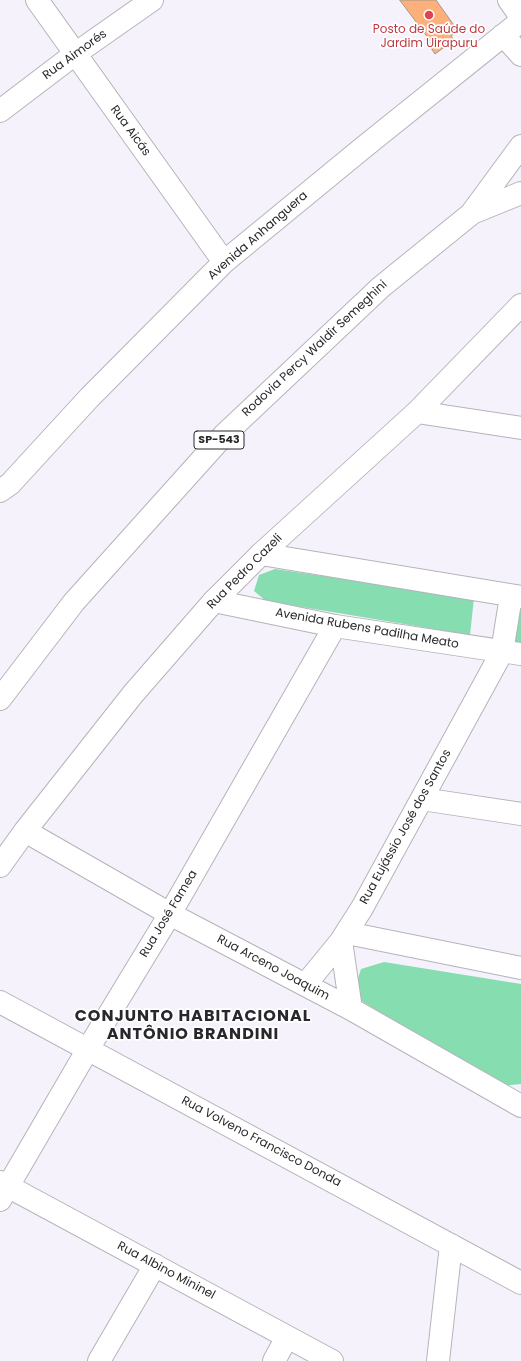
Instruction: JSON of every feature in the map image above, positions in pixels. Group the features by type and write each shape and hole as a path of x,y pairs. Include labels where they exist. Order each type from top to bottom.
{"street":[{"name":"Rua Aicás","path":"37,0 224,262"},
{"name":"Rua Aimorés","path":"0,111 75,54 152,0"},
{"path":"509,0 521,17"},
{"name":"Avenida Anhanguera","path":"0,491 10,484 89,398 224,262 521,21"},
{"path":"503,35 521,55"},
{"name":"Rodovia Percy Waldir Semeghini","path":"0,699 74,602 224,435 381,287 471,214 521,146"},
{"name":"Rodovia Percy Waldir Semeghini","path":"471,214 521,193"},
{"name":"Rua Pedro Cazeli","path":"0,866 25,831 133,694 214,601 261,554 417,412 521,305"},
{"path":"417,412 521,428"},
{"path":"261,554 516,596"},
{"name":"Rua Eujássio José dos Santos","path":"305,985 344,937 362,908 422,799 512,653 516,596"},
{"name":"Avenida Rubens Padilha Meato","path":"214,601 335,626 512,653"},
{"name":"Rua José Famea","path":"2,1189 170,914 335,626"},
{"path":"422,799 521,814"},
{"name":"Rua Arceno Joaquim","path":"25,831 170,914 351,1009 521,1106"},
{"path":"351,1009 344,937 521,968"},
{"name":"Rua Volveno Francisco Donda","path":"0,1002 521,1283"},
{"name":"Rua Albino Mininel","path":"2,1189 155,1265 332,1361"},
{"path":"438,1361 451,1245"},
{"path":"99,1361 155,1265"},
{"path":"274,1361 287,1337"}],"green space":[{"path":"275,569 474,598 470,635 266,601 254,591 259,575"},
{"path":"516,607 521,608 521,647 512,646"},
{"path":"384,962 521,984 521,1084 502,1086 360,1000 355,988 361,969"}],"building":[{"name":"Posto de Saúde do Jardim Uirapuru","path":"400,0 436,0 458,31 451,36 454,40 435,54 425,39 427,37"}],"place":[{"name":"Posto de Saúde do Jardim Uirapuru","path":"429,15"}],"district":[{"name":"CONJUNTO HABITACIONAL ANTÔNIO BRANDINI","path":"193,1026"}]}
